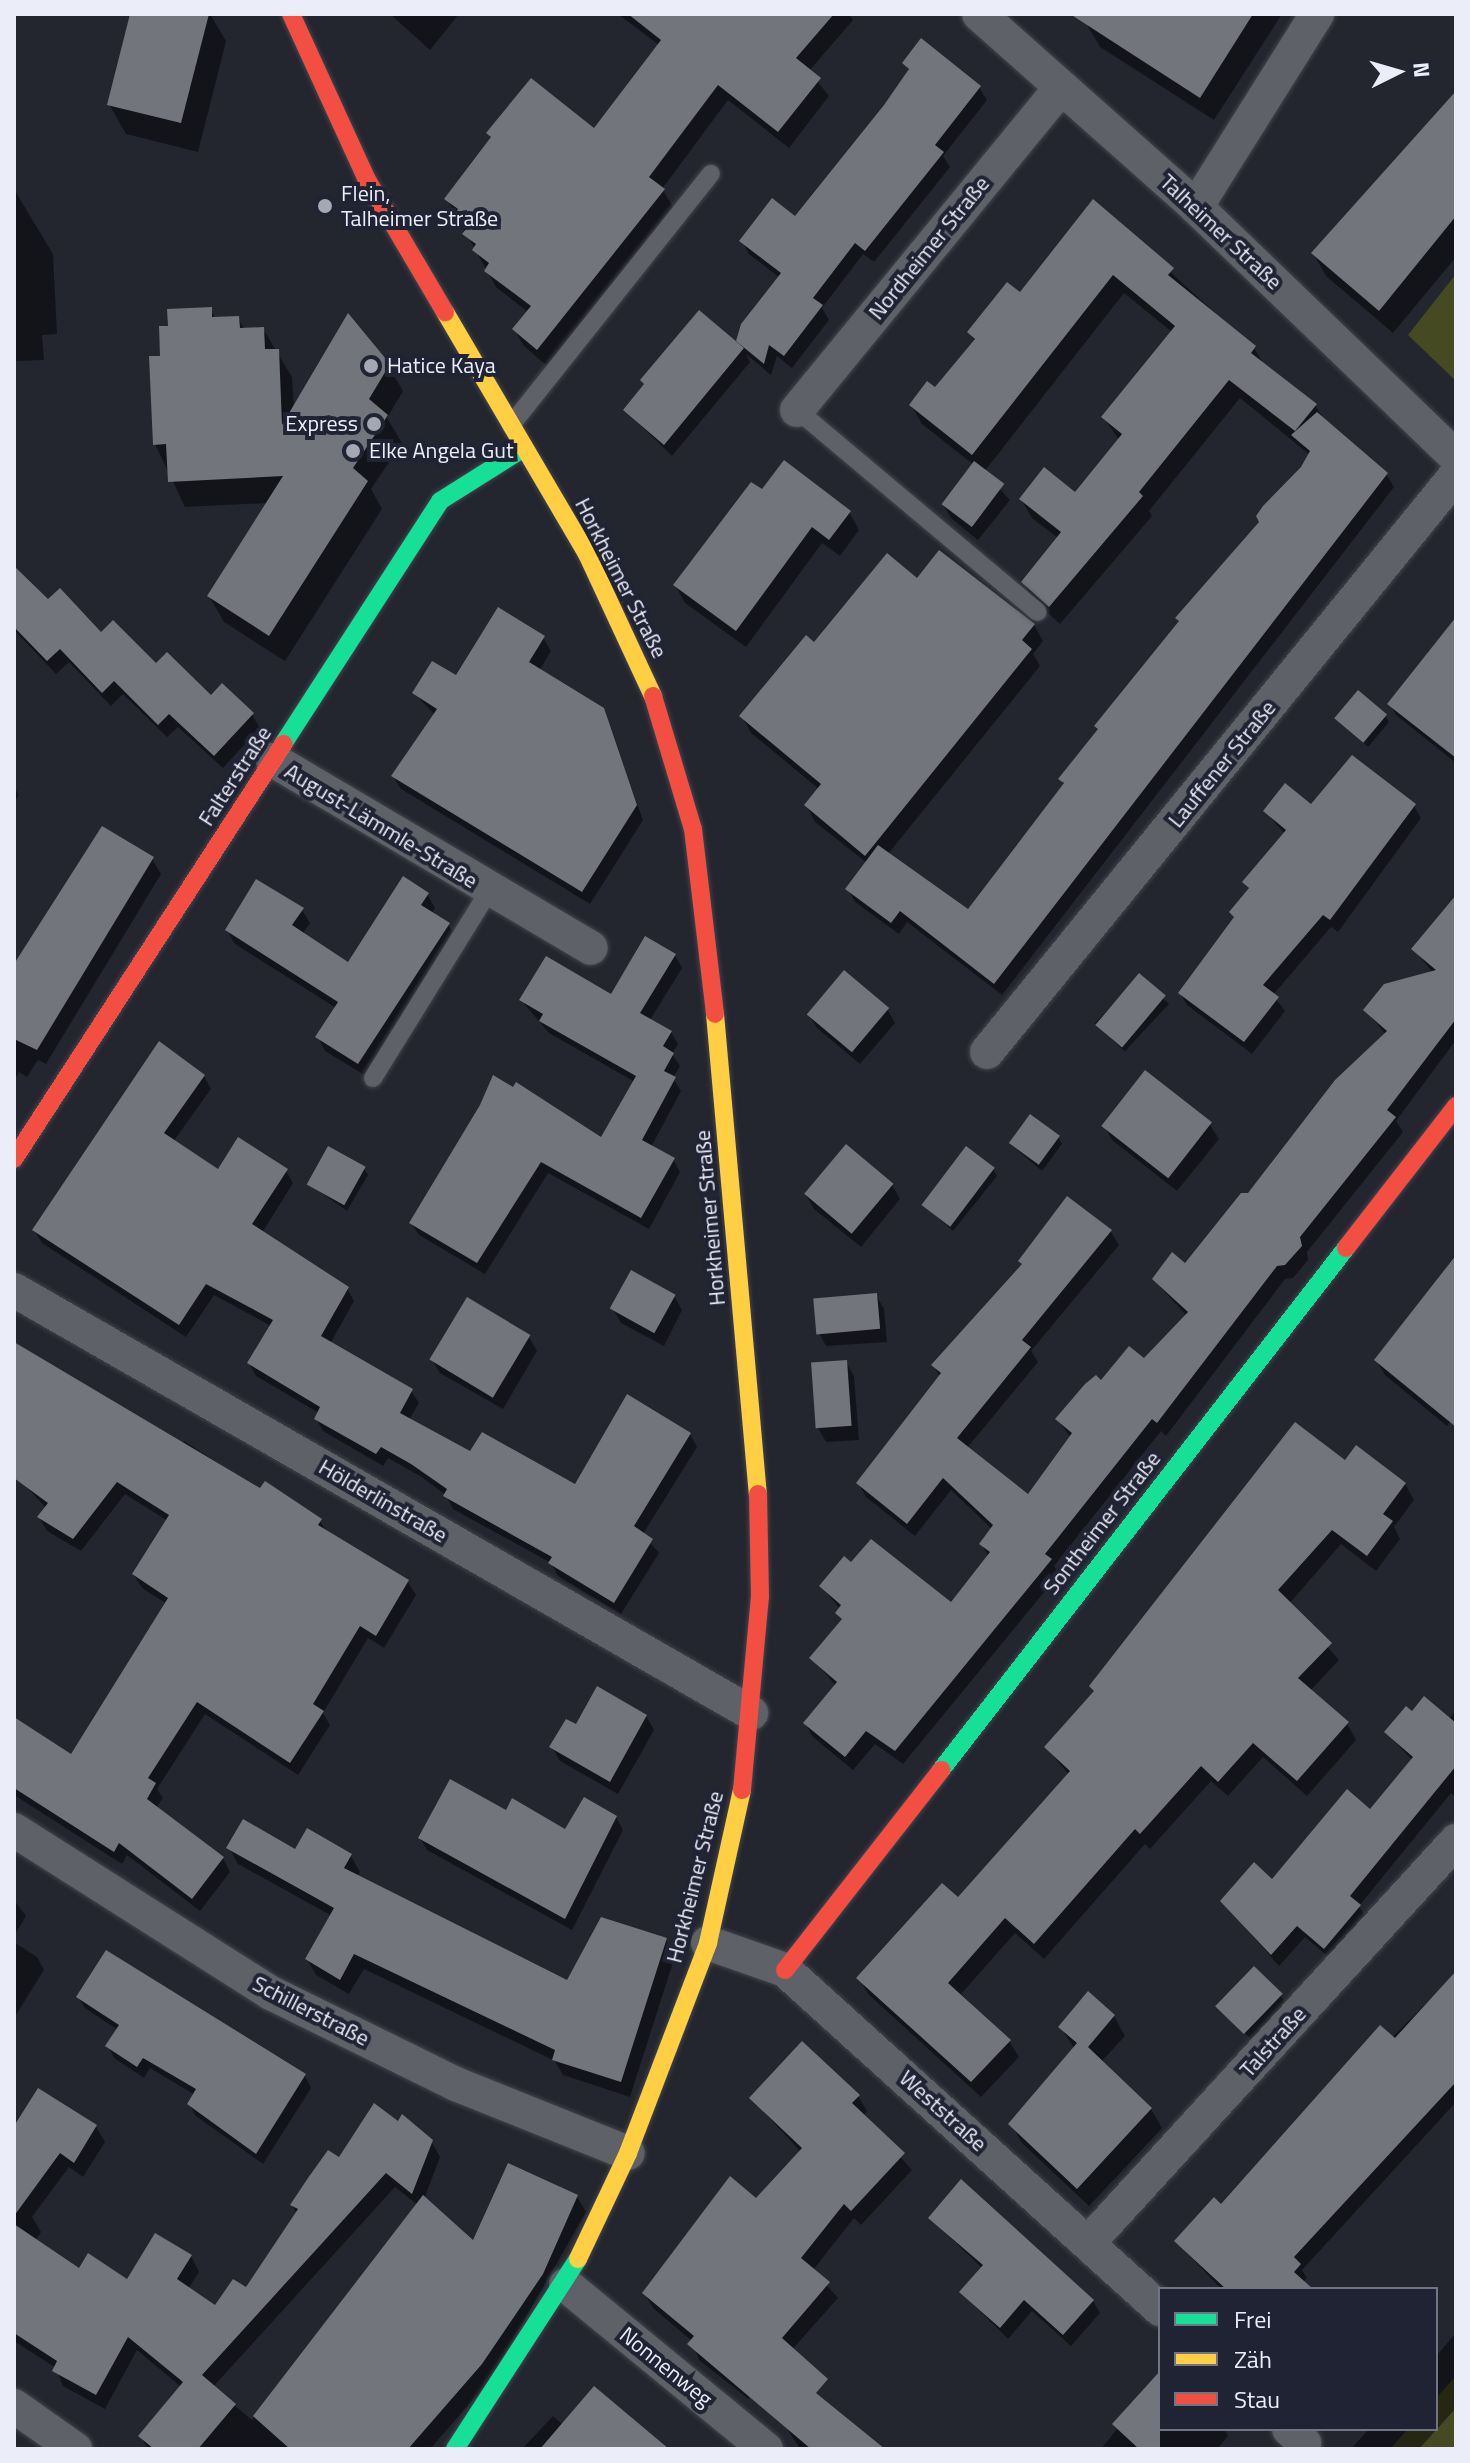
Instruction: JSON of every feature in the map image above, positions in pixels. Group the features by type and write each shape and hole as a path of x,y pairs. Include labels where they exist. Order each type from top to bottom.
{"main road":[{"name":"Horkheimer Straße","path":"291,14 366,178 587,554 664,720 693,829 721,1046 758,1483 760,1597 751,1713 737,1827 708,1943 628,2153 566,2285 455,2449"},
{"name":"Falterstraße","path":"14,1159 440,501 524,448"},
{"name":"Sontheimer Straße","path":"785,1970 1456,1106"}],"street":[{"name":"Talheimer Straße","path":"979,14 1196,207 1456,457"},
{"path":"1196,207 1317,14"},
{"name":"Nordheimer Straße","path":"797,410 1061,87"},
{"name":"Lauffener Straße","path":"987,1052 1456,475"},
{"name":"August-Lämmle-Straße","path":"273,760 489,891 591,948"},
{"name":"Hölderlinstraße","path":"14,1290 751,1713"},
{"name":"Schillerstraße","path":"14,1830 271,1993 456,2084 628,2153"},
{"name":"Talstraße","path":"1089,2242 1456,1841"},
{"name":"Weststraße","path":"708,1943 785,1970 1158,2307"},
{"name":"Nonnenweg","path":"566,2285 766,2449"},
{"path":"14,2406 75,2449"}],"lane":[{"path":"511,425 711,174"},
{"path":"797,410 1038,612"},
{"name":"August-Lämmle-Straße","path":"373,1078 489,891"}],"green space":[{"path":"1456,274 1456,381 1408,335"},
{"path":"1456,2376 1456,2449 1390,2449 1406,2431 1438,2431 1438,2396"}],"building":[{"path":"130,14 209,14 181,123 107,105"},
{"path":"628,14 834,14 796,58 821,78 778,132 718,85 649,177 665,189 537,350 512,329 531,306 484,271 489,263 472,250 476,244 462,234 467,228 453,217 458,209 444,199 491,137 486,133 531,78 594,128 661,40"},
{"path":"1070,14 1253,14 1200,98"},
{"path":"921,38 981,86 935,145 944,152 865,251 855,243 813,298 823,305 784,356 769,345 764,364 736,341 741,324 781,273 739,241 772,198 795,216 884,105 909,69 902,63"},
{"path":"1456,91 1456,216 1379,311 1311,253"},
{"path":"1093,199 1174,268 1168,275 1256,346 1251,353 1317,404 1295,431 1229,380 1139,492 1143,496 1049,607 1021,582 1061,532 1019,499 1044,467 1075,492 1122,434 1101,417 1175,326 1113,275 972,455 909,405 927,381 935,387 975,339 967,332 1007,282 1020,292"},
{"path":"212,307 212,317 239,316 240,328 264,327 265,349 279,349 282,425 348,313 390,364 369,399 388,415 353,468 368,481 269,636 207,596 283,476 168,482 166,444 153,445 149,356 160,356 159,326 168,326 167,309"},
{"path":"699,310 744,348 664,445 623,410 644,384 640,380"},
{"path":"1317,412 1388,473 994,984 900,911 891,923 845,889 878,845 968,909 1064,783 1058,779 1098,729 1094,726 1179,621 1175,618 1259,522 1256,516 1263,506 1301,467 1310,451 1291,435"},
{"path":"784,460 851,511 829,540 812,527 736,631 673,585 751,482 762,489"},
{"path":"974,461 1004,484 972,527 942,504"},
{"path":"939,550 1035,624 1022,640 1032,649 865,856 804,805 821,784 739,716 806,635 814,642 887,553 917,578"},
{"path":"14,566 48,599 60,588 101,632 113,620 156,663 167,652 211,695 222,683 254,713 214,756 169,714 158,725 114,681 102,693 60,649 47,661 14,627"},
{"path":"498,607 545,636 529,662 604,708 637,805 582,892 391,776 437,709 412,693 432,661 456,675"},
{"path":"1456,617 1456,758 1387,704"},
{"path":"1358,690 1387,714 1363,743 1334,718"},
{"path":"1352,755 1416,804 1330,920 1323,915 1263,985 1279,997 1244,1042 1178,993 1234,917 1229,912 1249,888 1242,882 1286,830 1263,811 1285,783 1311,804"},
{"path":"102,826 154,857 37,1050 14,1039 14,964"},
{"path":"403,876 429,893 421,905 450,923 358,1064 315,1037 338,1002 225,930 256,879 304,908 292,925 348,962"},
{"path":"1456,895 1456,1019 1387,1110 1396,1117 1300,1237 1302,1246 1285,1265 1277,1266 1157,1423 1152,1419 1045,1554 1052,1559 895,1751 866,1731 845,1757 803,1723 837,1682 809,1658 842,1619 835,1613 841,1605 819,1586 844,1556 851,1562 871,1539 951,1602 990,1552 979,1544 993,1525 943,1478 907,1524 856,1483 941,1373 931,1365 1022,1264 1018,1261 1067,1196 1112,1230 1022,1340 1031,1347 957,1438 1028,1494 1072,1433 1055,1419 1085,1384 1096,1375 1101,1380 1129,1346 1144,1358 1188,1312 1152,1279 1172,1252 1185,1263 1241,1193 1248,1193 1335,1080 1387,1031 1363,1010 1384,984 1436,970 1411,949"},
{"path":"645,936 676,954 640,1013 672,1031 663,1046 674,1053 664,1071 676,1077 642,1140 675,1158 641,1218 541,1162 477,1263 409,1223 480,1105 493,1075 513,1087 516,1082 601,1137 636,1076 539,1021 543,1014 519,1000 546,956 611,994"},
{"path":"844,970 889,1008 852,1052 807,1014"},
{"path":"1139,973 1166,995 1122,1048 1095,1025"},
{"path":"159,1041 205,1075 164,1133 218,1169 238,1137 288,1169 252,1224 349,1287 321,1336 413,1389 400,1413 470,1451 482,1432 575,1484 627,1394 691,1433 634,1526 653,1539 614,1603 548,1563 552,1557 443,1496 447,1489 411,1464 381,1447 376,1454 314,1419 320,1407 247,1363 273,1320 206,1284 179,1325 32,1230"},
{"path":"1145,1070 1212,1122 1168,1178 1101,1126"},
{"path":"1030,1114 1060,1136 1039,1165 1009,1143"},
{"path":"846,1144 893,1184 852,1234 804,1194"},
{"path":"328,1146 366,1167 344,1205 307,1184"},
{"path":"966,1146 995,1168 950,1227 921,1205"},
{"path":"1456,1255 1456,1427 1374,1360"},
{"path":"631,1270 676,1295 654,1333 610,1308"},
{"path":"877,1293 880,1329 816,1334 813,1299"},
{"path":"467,1297 530,1335 493,1398 429,1360"},
{"path":"14,1342 260,1488 265,1481 322,1519 318,1525 409,1580 376,1636 360,1626 313,1704 324,1711 290,1763 197,1702 148,1778 156,1783 147,1799 224,1857 192,1899 119,1843 114,1852 14,1788 14,1717 71,1754 168,1598 132,1574 169,1515 117,1482 73,1539 37,1517 48,1503 14,1478"},
{"path":"847,1360 852,1426 816,1428 811,1363"},
{"path":"1295,1422 1345,1460 1356,1445 1406,1483 1383,1514 1393,1521 1367,1556 1332,1530 1278,1590 1332,1643 1298,1678 1349,1722 1297,1781 1253,1743 1218,1782 1201,1766 1140,1834 1135,1829 1034,1944 1005,1918 948,1983 1011,2040 971,2082 856,1978 942,1883 958,1897 1070,1771 1044,1747 1094,1691 1089,1686"},
{"path":"597,1686 647,1715 610,1782 549,1747 566,1719 576,1724"},
{"path":"1424,1696 1456,1723 1456,1766 1350,1896 1361,1905 1324,1949 1297,1926 1271,1955 1220,1901 1254,1862 1272,1879 1347,1789 1370,1809 1413,1757 1384,1732 1406,1706 1412,1711"},
{"path":"450,1779 506,1810 512,1798 565,1829 584,1797 617,1816 565,1919 418,1838"},
{"path":"243,1819 295,1849 307,1828 352,1854 344,1868 567,1980 601,1917 667,1938 621,2082 552,2060 555,2050 354,1954 340,1980 305,1959 334,1908 226,1848"},
{"path":"106,1950 306,2074 256,2154 187,2104 196,2089 143,2058 137,2067 105,2046 119,2025 76,1997"},
{"path":"1254,1966 1283,1994 1244,2034 1215,2006"},
{"path":"1456,1971 1456,2082 1294,2257 1301,2264 1294,2272 1311,2287 1224,2287 1174,2241 1214,2197 1221,2204 1380,2025 1395,2038"},
{"path":"1088,1991 1115,2015 1088,2047 1152,2108 1077,2189 1008,2124 1077,2043 1058,2027"},
{"path":"802,2041 860,2095 852,2103 905,2153 851,2211 844,2204 801,2258 830,2282 782,2338 828,2379 816,2393 885,2449 811,2449 687,2344 694,2336 642,2293 730,2176 756,2198 802,2148 749,2098"},
{"path":"38,2088 97,2125 74,2163 60,2153 14,2216 14,2126"},
{"path":"374,2103 398,2121 402,2114 433,2140 412,2194 386,2173 202,2375 236,2404 198,2449 154,2449 138,2436 183,2382 128,2337 96,2395 52,2371 57,2361 14,2333 14,2224 79,2268 88,2253 127,2279 155,2233 192,2255 177,2279 215,2305 233,2279 246,2287 298,2209 290,2205 308,2178 328,2150 339,2157"},
{"path":"508,2163 578,2195 543,2274 482,2364 408,2449 290,2449 253,2416 423,2195 473,2240"},
{"path":"961,2179 1094,2300 1063,2335 1024,2300 1000,2328 959,2292 983,2265 928,2218"},
{"path":"1158,2373 1160,2449 1139,2449 1112,2424"},
{"path":"594,2386 669,2449 540,2449"}],"traffic: fast":[{"path":"283,744 440,501 524,448"},
{"path":"941,1770 1346,1248"},
{"path":"455,2449 578,2259"}],"traffic: slow":[{"path":"445,312 587,554 653,696"},
{"path":"715,1014 758,1494"},
{"path":"578,2259 628,2153 708,1943 742,1790"}],"traffic: jam":[{"path":"291,14 366,178 445,312"},
{"path":"653,696 693,829 715,1014"},
{"path":"14,1159 283,744"},
{"path":"1346,1248 1456,1106"},
{"path":"742,1790 760,1597 758,1494"},
{"path":"785,1970 941,1770"}],"place":[{"name":"Flein, Talheimer Straße","path":"325,206"},
{"name":"Hatice Kaya","path":"371,366"},
{"name":"Express","path":"374,424"},
{"name":"Elke Angela Gut","path":"353,451"}]}
